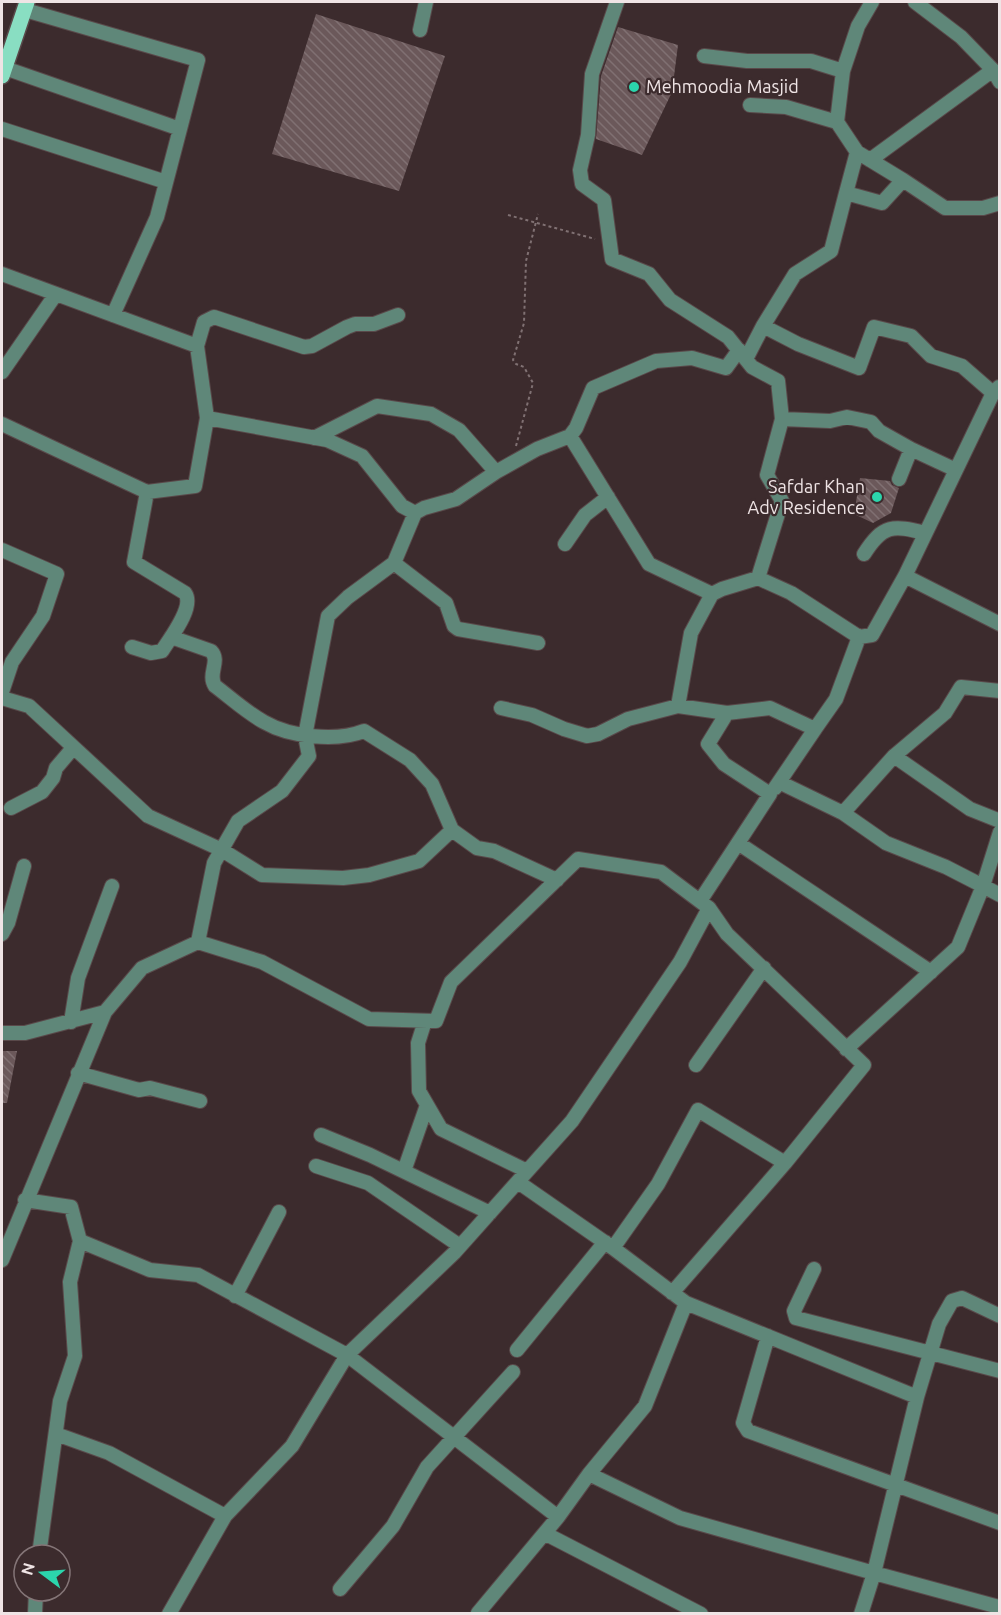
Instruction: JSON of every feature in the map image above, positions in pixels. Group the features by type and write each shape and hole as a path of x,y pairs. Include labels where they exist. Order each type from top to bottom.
{"main road":[{"path":"2,71 26,6"}],"street":[{"path":"420,30 426,2"},
{"path":"617,2 592,74 588,135 580,170 582,184 603,200 612,259 649,274 670,300 728,337 752,367 778,381 782,419 767,475 782,501 758,578"},
{"path":"837,122 843,71 858,26 872,2"},
{"path":"870,160 996,76 961,37 915,2"},
{"path":"26,6 198,60 157,218 113,315"},
{"path":"704,56 747,61 811,61 843,71"},
{"path":"2,71 180,129"},
{"path":"750,105 786,107 837,122 857,152 945,208 983,208 999,203"},
{"path":"2,129 166,182"},
{"path":"198,942 214,863 238,821 282,791 309,756 305,736 328,616 348,597 394,563 415,513 424,508 456,499 496,472 537,449 570,436 576,428 592,388 656,361 692,358 726,368 742,355 795,274 831,251 857,152"},
{"path":"846,193 882,203 903,180"},
{"path":"2,273 197,346"},
{"path":"2,372 56,294"},
{"path":"2,424 147,492 195,486 207,418 197,346 204,322 214,317 304,347 312,346 356,324 374,324 398,315"},
{"path":"678,706 691,633 712,594 722,589 758,578 790,593 859,637 872,635 905,576 996,390 962,366 931,356 911,336 874,327 859,368 798,344 763,326"},
{"path":"314,438 377,406 431,414 459,430 496,472"},
{"path":"782,419 830,421 847,417 871,422 879,431 956,470"},
{"path":"207,418 327,440 362,456 402,506 415,513"},
{"path":"570,436 649,564 712,594"},
{"path":"899,479 911,449"},
{"path":"132,647 151,652 162,651 181,622 188,597 137,565 134,558 147,492"},
{"path":"565,544 585,515 608,497"},
{"path":"864,554 876,535 898,526 926,533"},
{"path":"2,550 57,574 43,616 12,662 2,692"},
{"path":"394,563 447,603 454,626 458,629 538,643"},
{"path":"905,576 999,624"},
{"path":"171,637 215,654 212,682 265,723 305,736 349,737 364,731 410,760 432,784 452,830 477,848 494,851 557,879"},
{"path":"168,1614 225,1516 292,1446 347,1355 460,1246 572,1121 680,962 705,904 738,843 836,699 859,637"},
{"path":"843,813 894,756 945,713 961,687 999,692"},
{"path":"2,698 29,706 148,816 222,850 262,875 343,878 369,876 419,861 452,830"},
{"path":"501,708 532,715 587,736 598,734 628,720 678,706 727,713 770,708 815,729"},
{"path":"727,713 708,744 724,764 770,794"},
{"path":"10,808 42,792 54,778 56,768 73,748"},
{"path":"894,756 970,809 999,821"},
{"path":"779,782 843,813 886,843 946,867 999,895"},
{"path":"846,1049 958,947 983,886 999,832"},
{"path":"738,843 931,972"},
{"path":"2,1260 105,1012 142,968 198,942 262,962 369,1019 436,1021 451,982 578,859 661,872 705,904 727,934 864,1065 785,1163 672,1293"},
{"path":"2,934 8,923 24,866"},
{"path":"71,1022 78,978 112,886"},
{"path":"696,1065 764,968"},
{"path":"2,1033 25,1034 105,1012"},
{"path":"425,1021 418,1043 419,1091 441,1129 527,1171"},
{"path":"78,1073 139,1090 150,1088 200,1101"},
{"path":"404,1171 427,1105"},
{"path":"517,1350 609,1245 658,1184 698,1110 785,1163"},
{"path":"321,1135 370,1155 490,1213"},
{"path":"316,1166 368,1183 460,1246"},
{"path":"518,1182 609,1245 686,1303 917,1397"},
{"path":"25,1200 71,1207 80,1241 70,1282 75,1356 60,1401 41,1543"},
{"path":"235,1296 279,1212"},
{"path":"80,1241 150,1270 198,1275 347,1355 558,1517"},
{"path":"814,1269 794,1311 796,1318 999,1371"},
{"path":"861,1614 874,1573 917,1397 939,1324 952,1301 957,1298 962,1298 999,1316"},
{"path":"478,1613 546,1534 589,1474 645,1406 686,1303"},
{"path":"768,1336 743,1423 748,1431 999,1523"},
{"path":"340,1589 393,1526 428,1467 513,1372"},
{"path":"56,1434 109,1454 225,1516"},
{"path":"589,1474 680,1518 999,1607"},
{"path":"546,1534 701,1614"}],"path":[{"path":"510,465 533,383 524,368 513,360 524,323 526,261 537,214"},
{"path":"508,215 609,243"}],"building":[{"path":"316,14 445,56 399,191 272,154"},
{"name":"Mehmoodia Masjid","path":"618,27 678,45 672,92 642,155 596,139 601,76"},
{"name":"Safdar Khan Adv Residence","path":"860,478 890,481 892,485 899,488 891,513 873,523 854,514"},
{"path":"2,1051 17,1051 7,1103 2,1103"}],"place":[{"name":"Mehmoodia Masjid","path":"634,87"},
{"name":"Safdar Khan Adv Residence","path":"877,497"}]}
